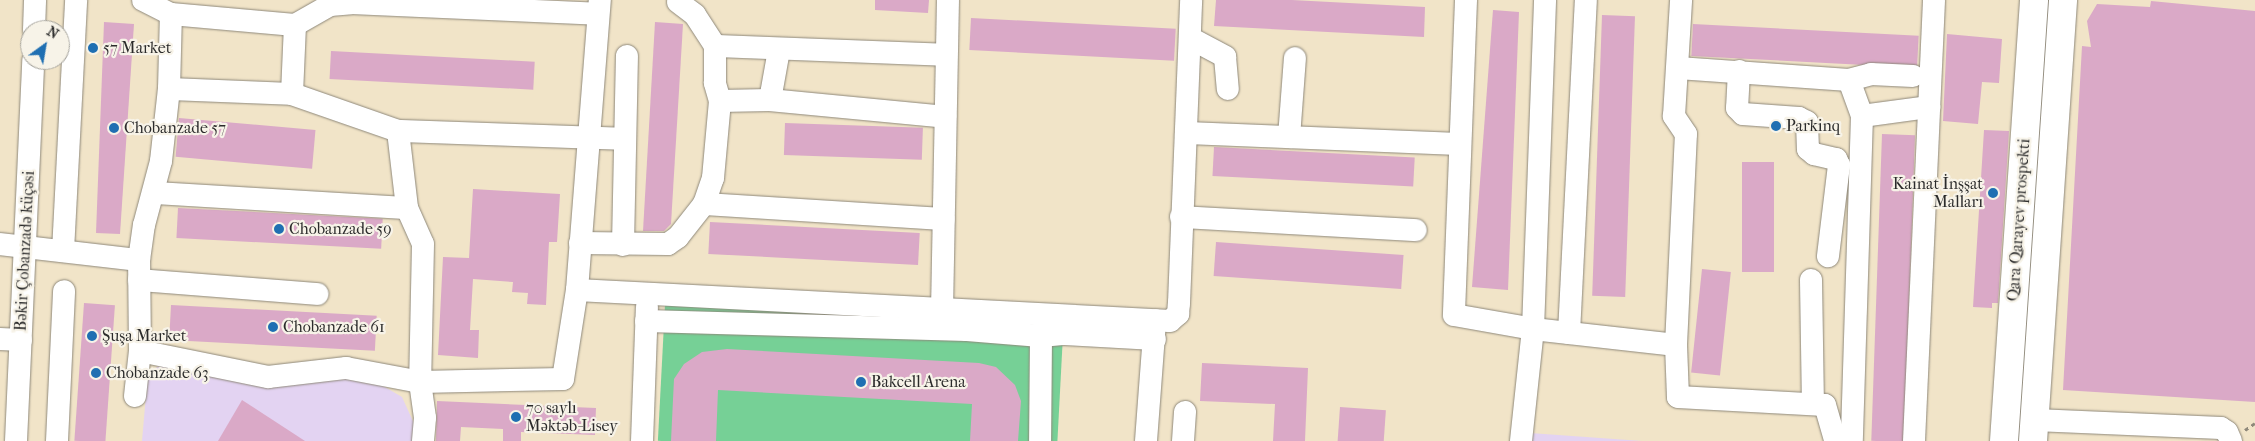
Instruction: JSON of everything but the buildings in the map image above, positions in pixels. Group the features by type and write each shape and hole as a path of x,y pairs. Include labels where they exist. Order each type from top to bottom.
{"main road":[{"name":"Qara Qarayev prospekti","path":"2004,441 2034,0"},
{"name":"Qara Qarayev prospekti","path":"2034,430 2062,0"}],"street":[{"path":"35,20 36,0"},
{"path":"63,251 76,0"},
{"path":"140,351 268,378 346,368 420,382 563,379 577,290 599,7 351,3 330,6 294,25 171,14 143,0"},
{"path":"942,311 948,0"},
{"path":"646,321 967,330 1040,336 1155,329 1178,314 1191,0"},
{"path":"1466,0 1454,315 1533,329 1676,345"},
{"path":"1521,441 1533,329 1545,0"},
{"path":"1569,333 1586,0"},
{"path":"1681,0 1674,116 1686,134 1676,345 1678,397 1825,404 1835,441"},
{"path":"1914,441 1934,0"},
{"path":"580,243 623,245 668,244 678,237 704,204 713,178 720,101 715,83 715,46 695,15 678,2"},
{"path":"135,396 140,351 139,270 144,225 161,161 168,89 171,14"},
{"path":"292,94 294,25"},
{"path":"1190,38 1225,57 1228,89"},
{"path":"715,46 779,50 946,55"},
{"path":"770,100 779,50"},
{"path":"623,245 627,56"},
{"path":"1289,137 1295,58"},
{"path":"1678,68 1849,80 1871,74 1913,76"},
{"name":"Bəkir Çobanzadə küçəsi","path":"16,441 11,339 26,246 33,70"},
{"path":"1739,71 1737,108 1743,114 1799,118 1807,122 1808,149 1814,154 1836,159 1839,165 1828,256"},
{"path":"1849,80 1862,116 1852,441"},
{"path":"168,89 292,94 398,132 625,138"},
{"path":"720,101 770,100 945,117"},
{"path":"1862,116 1929,107"},
{"path":"398,132 407,208 423,244 420,382 425,418 424,441"},
{"path":"1186,133 1460,144"},
{"path":"154,193 407,208"},
{"path":"704,204 944,218"},
{"path":"1182,217 1416,230"},
{"path":"0,244 63,251 139,270 317,294"},
{"path":"1811,280 1813,403"},
{"path":"577,290 942,311 1155,329"},
{"path":"57,441 64,291"},
{"path":"642,441 648,294"},
{"path":"1146,441 1155,329"},
{"path":"1040,336 1040,441"},
{"path":"1183,441 1185,412"},
{"path":"2034,430 2221,428 2228,432 2231,441"}],"shaded area":[{"path":"167,362 366,376 402,397 417,430 416,441 142,441 148,372"},
{"path":"1530,433 1642,441 1530,441"}],"green space":[{"name":"Bakcell Arena","path":"665,305 1063,326 1057,441 658,441"}],"place":[{"name":"57 Market","path":"93,48"},
{"name":"Parkinq","path":"1776,126"},
{"name":"Chobanzade 57","path":"114,128"},
{"name":"Kainat İnşşat Malları","path":"1993,193"},
{"name":"Chobanzade 59","path":"279,229"},
{"name":"Chobanzade 61","path":"273,327"},
{"name":"Şuşa Market","path":"92,336"},
{"name":"Chobanzade 63","path":"96,373"},
{"name":"Bakcell Arena","path":"861,382"},
{"name":"70 saylı Məktəb-Lisey","path":"516,417"}]}
